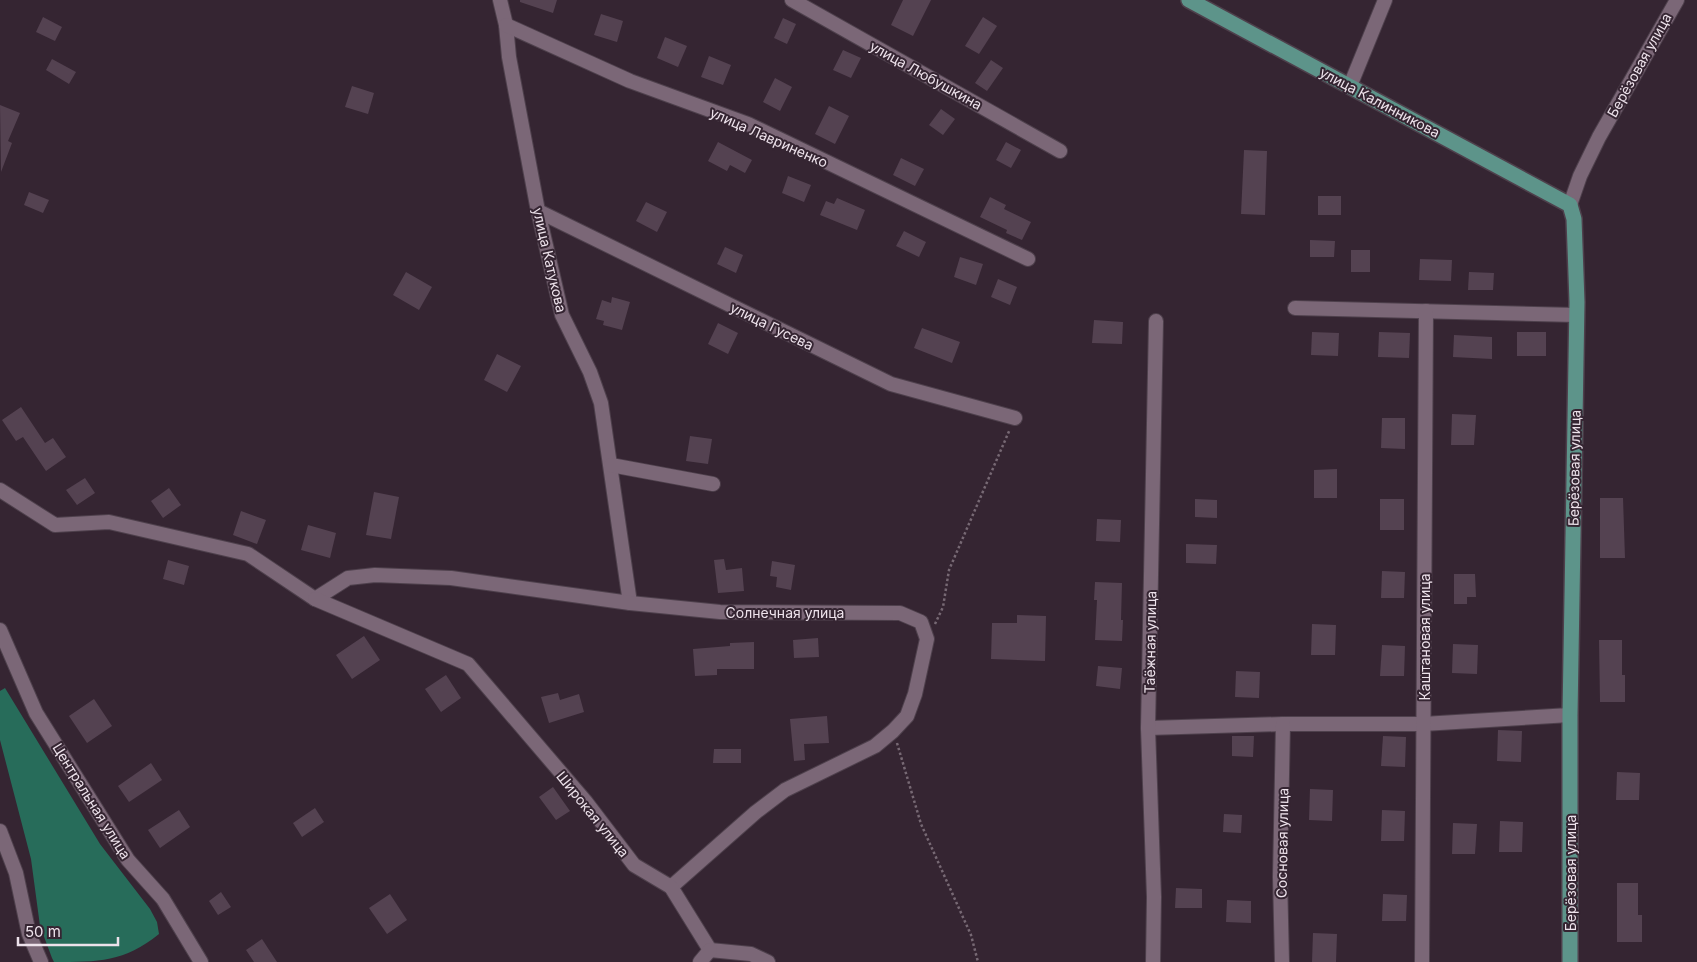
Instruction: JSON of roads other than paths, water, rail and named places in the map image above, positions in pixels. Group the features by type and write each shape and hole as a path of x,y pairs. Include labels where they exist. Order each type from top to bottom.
{"main road":[{"name":"улица Калинникова","path":"1192,1 1570,205"},
{"name":"Берёзовая улица","path":"1570,205 1574,219 1576,315 1570,714 1570,962"}],"street":[{"name":"улица Катукова","path":"500,0 538,211 562,316 590,372 602,402 630,603"},
{"name":"улица Любушкина","path":"792,0 1060,151"},
{"path":"1350,86 1385,0"},
{"name":"Берёзовая улица","path":"1570,205 1580,176 1599,137 1672,3"},
{"name":"улица Лавриненко","path":"506,25 630,80 748,124 1028,259"},
{"name":"улица Гусева","path":"538,211 891,384 1015,418"},
{"path":"1295,308 1576,315"},
{"name":"Каштановая улица","path":"1422,962 1426,311"},
{"name":"Таёжная улица","path":"1154,962 1154,897 1148,728 1156,321"},
{"path":"611,465 713,484"},
{"name":"Широкая улица","path":"0,490 55,525 109,522 248,554 315,599 468,664 586,802 634,865 671,887"},
{"name":"Солнечная улица","path":"315,599 348,578 375,575 451,578 630,603 720,612 900,613 921,622 927,638 915,694 907,716 893,732 875,746 785,790 756,812 671,887"},
{"name":"Центральная улица","path":"0,630 36,713 128,860 163,899 201,962"},
{"path":"1148,728 1283,724 1424,724 1570,714"},
{"name":"Сосновая улица","path":"1282,962 1280,877 1283,724"},
{"path":"0,831 16,873 29,934 41,962"},
{"path":"671,887 710,950"},
{"path":"700,962 710,950"},
{"path":"710,950 751,954 768,962"}]}
